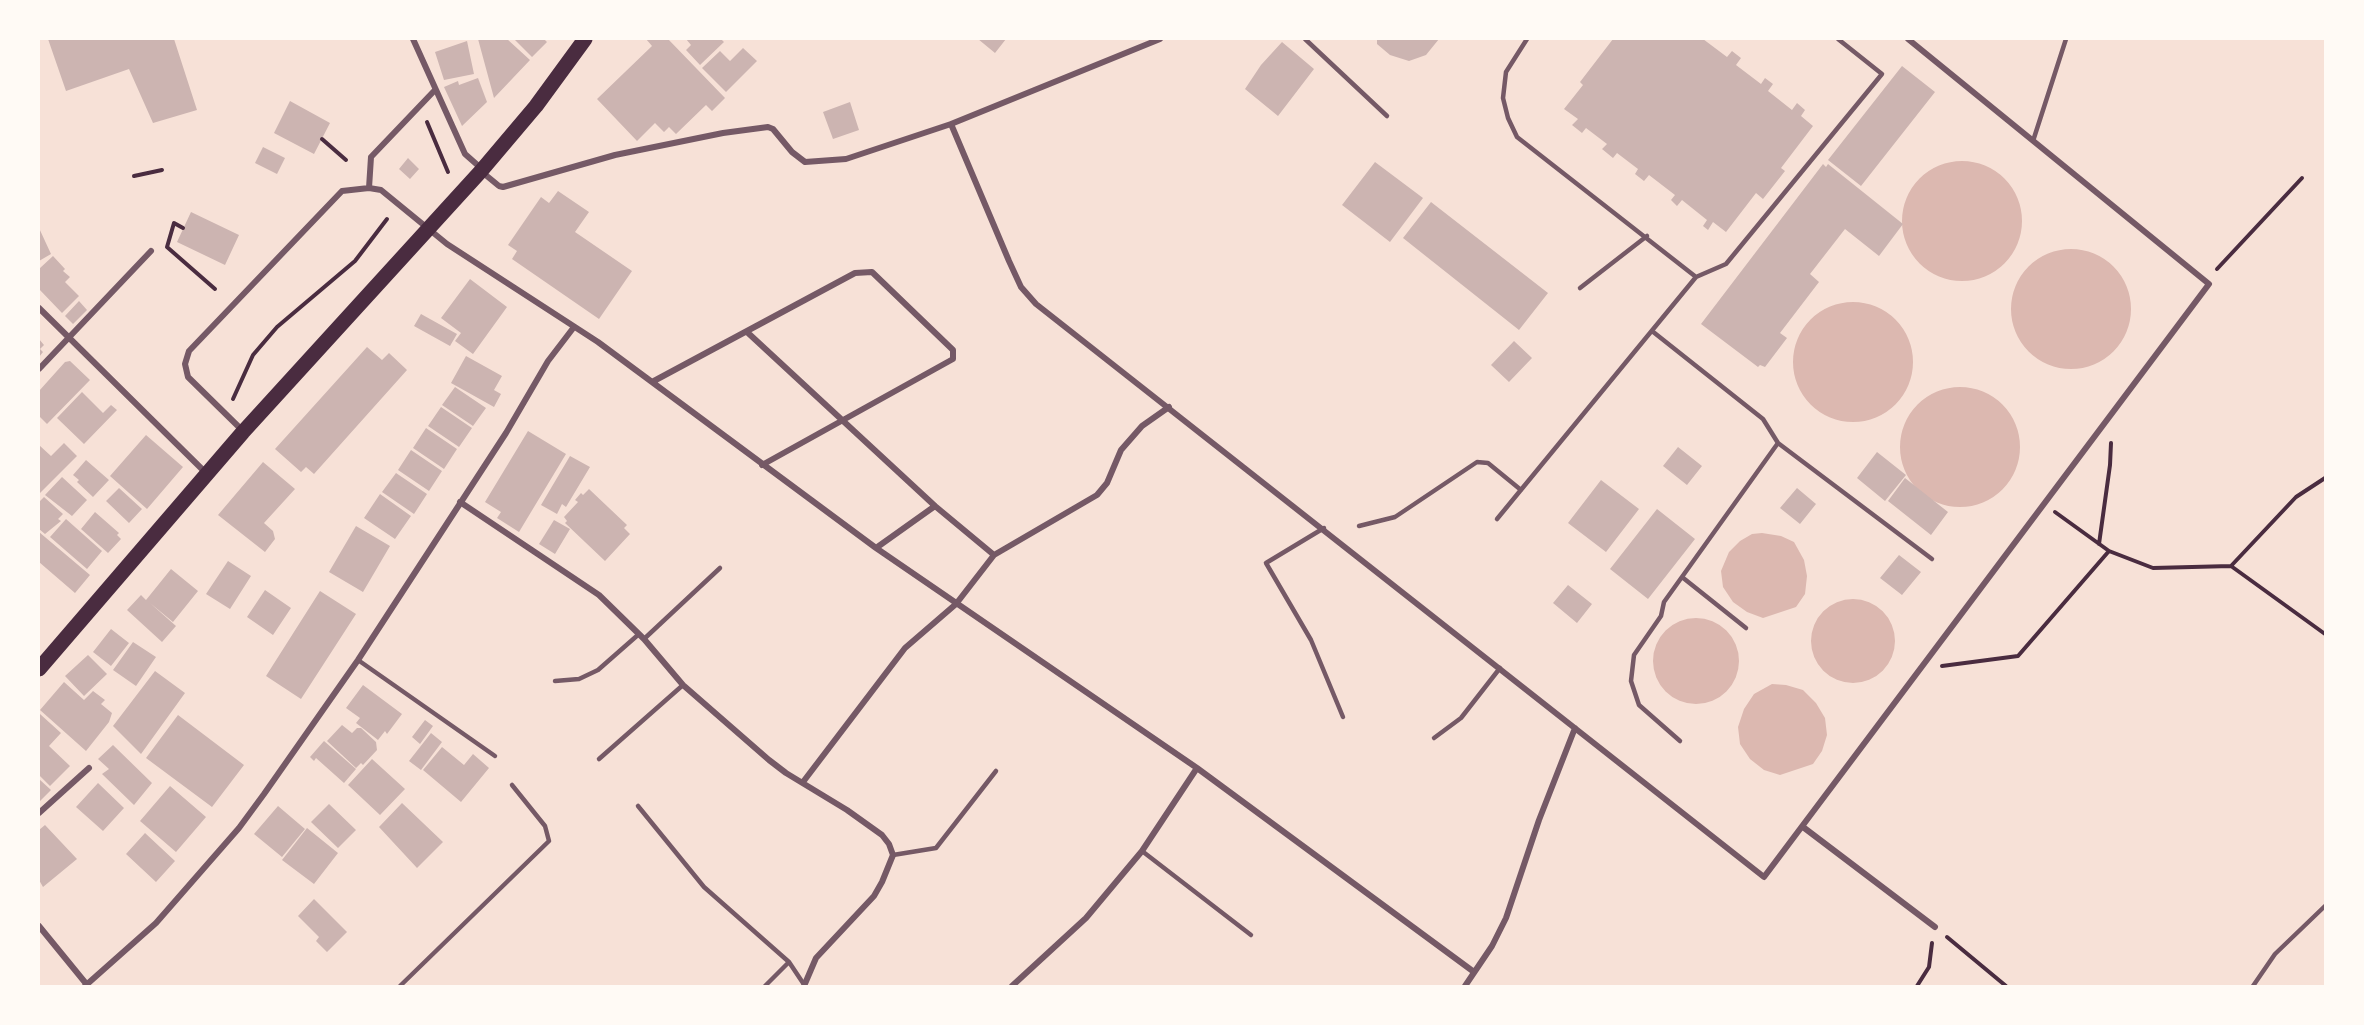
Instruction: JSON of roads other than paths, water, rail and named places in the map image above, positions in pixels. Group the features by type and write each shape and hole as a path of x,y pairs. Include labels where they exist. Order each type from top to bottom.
{"main road":[{"path":"39,669 243,432 482,170 536,106 585,39"}],"street":[{"path":"413,39 465,154 499,186 503,187 615,155 723,133 768,128 773,129 792,153 805,162 815,164 846,159 951,124 1160,39"},
{"path":"951,124 1021,287 1036,304 1324,528 1764,877 2042,503 2209,284 2033,141 1916,42 1908,39"},
{"path":"369,188 371,157 435,90"},
{"path":"243,432 188,377 185,364 189,351 342,191 369,188 381,190 428,230 574,327 876,548 1197,768 1474,972"},
{"path":"39,369 151,251"},
{"path":"652,382 855,273 872,272 953,350 953,359 762,465"},
{"path":"39,308 207,474"},
{"path":"39,926 87,986 156,922 239,828 358,660 548,362 574,327"},
{"path":"747,332 935,506 994,555"},
{"path":"803,782 905,648 956,604 994,555 1098,495 1107,483 1121,450 1142,426 1169,407"},
{"path":"460,502 599,595 642,637 683,685 786,773 882,835 893,855 874,896 816,958 804,984"},
{"path":"876,548 935,506"},
{"path":"1466,986 1492,946 1506,918 1539,820 1575,728"},
{"path":"39,813 88,768"},
{"path":"1012,986 1086,918 1142,851 1197,768"},
{"path":"1803,827 1935,927"}],"lane":[{"path":"1305,39 1387,116"},
{"path":"1516,39 1523,45"},
{"path":"1527,39 1506,72 1503,99 1508,118 1517,137 1647,236 1696,277"},
{"path":"1497,519 1696,277 1726,264 1882,74 1838,39"},
{"path":"2033,141 2066,39"},
{"path":"1580,288 1647,236"},
{"path":"1652,331 1763,420 1778,443 1932,559"},
{"path":"1680,741 1639,705 1631,681 1634,655 1661,616 1664,602 1778,443"},
{"path":"1359,526 1395,517 1477,462 1488,464 1521,490"},
{"path":"1324,528 1266,563 1311,640 1343,717"},
{"path":"555,681 579,679 598,670 642,637 720,568"},
{"path":"1682,578 1746,628"},
{"path":"358,660 495,756"},
{"path":"1434,738 1461,718 1500,668"},
{"path":"599,759 683,685"},
{"path":"893,855 936,848 996,771"},
{"path":"400,986 549,841 545,826 512,785"},
{"path":"638,806 704,888 789,962 804,984"},
{"path":"1142,851 1251,935"},
{"path":"2253,986 2275,954 2325,906"},
{"path":"765,986 789,962"}]}
